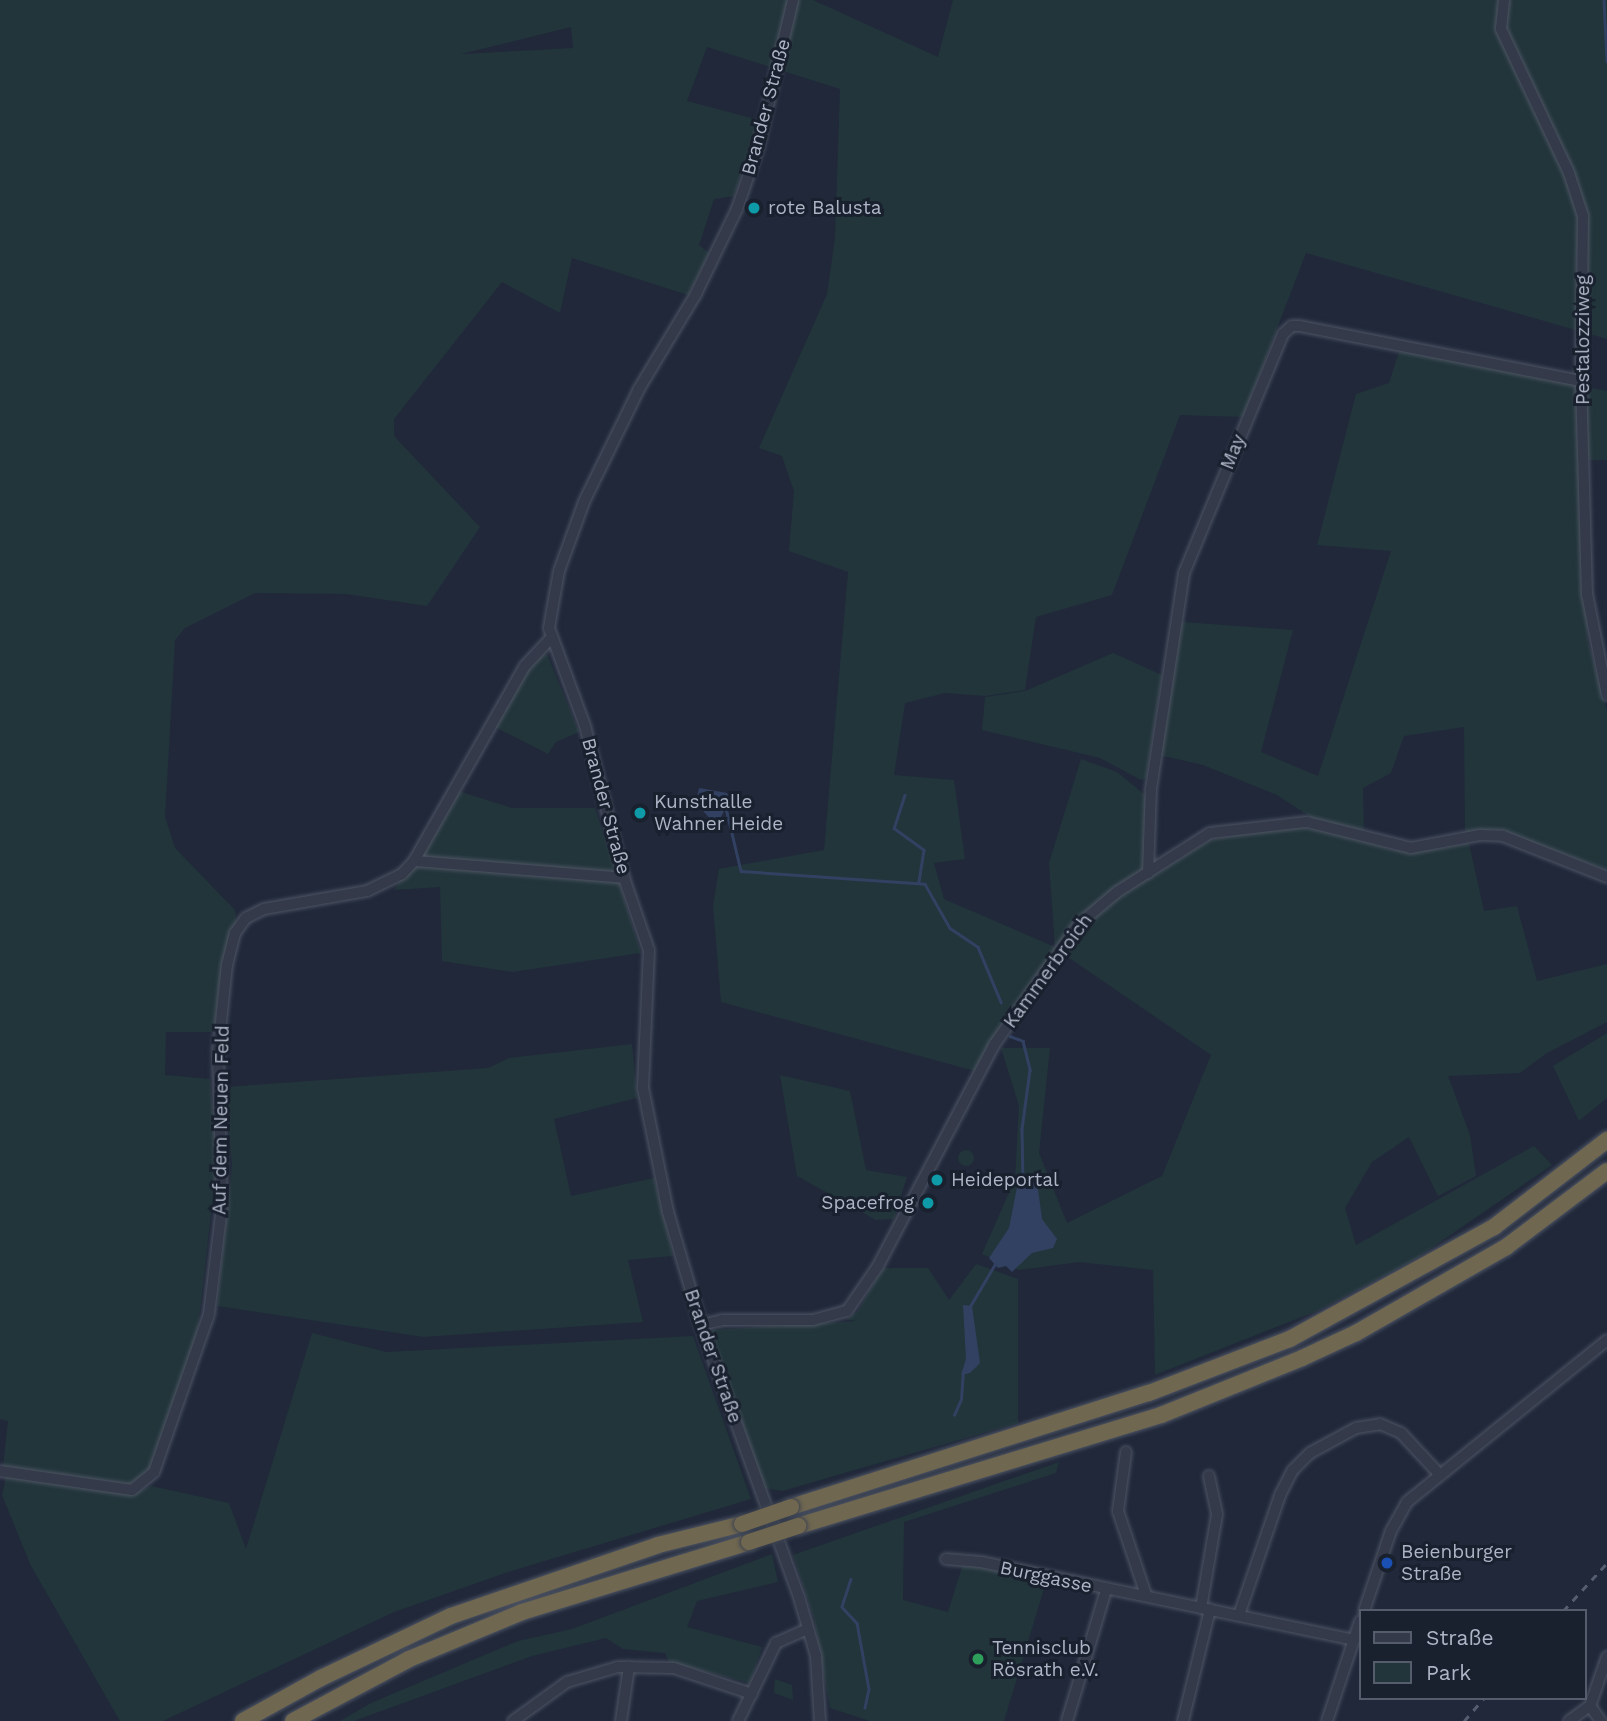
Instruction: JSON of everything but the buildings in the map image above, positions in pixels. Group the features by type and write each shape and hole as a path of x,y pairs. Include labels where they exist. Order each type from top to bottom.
{"highway":[{"path":"243,1721 321,1678 451,1616 658,1545 742,1524 1149,1393 1290,1339 1494,1227 1607,1140"},
{"path":"293,1721 409,1659 522,1612 1161,1415 1302,1358 1367,1328 1496,1253 1607,1171"}],"street":[{"name":"Brander Straße","path":"793,0 758,148 737,209 696,294 639,389 572,527 554,595 551,638 585,726 624,878 649,950 643,1058 646,1117 678,1250 701,1325 808,1629 821,1694 820,1721"},
{"name":"Pestalozziweg","path":"1504,0 1501,29 1569,173 1583,216 1581,381 1587,594 1607,695"},
{"name":"May","path":"1148,873 1151,789 1184,573 1283,334 1292,326 1300,326 1581,381"},
{"name":"Auf dem Neuen Feld","path":"0,1471 132,1490 154,1472 209,1314 222,1206 218,1050 227,964 235,933 254,912 377,888 414,861 524,667 551,638"},
{"name":"Kammerbroich","path":"701,1325 722,1320 813,1320 847,1311 878,1266 994,1045 1078,925 1097,905 1210,833 1307,822 1411,848 1480,835 1503,836 1607,877"},
{"path":"414,861 624,878"},
{"path":"1365,1609 1399,1513 1440,1475 1607,1340"},
{"path":"1239,1615 1280,1495 1293,1470 1310,1452 1356,1428 1380,1424 1401,1433 1440,1475"},
{"path":"1126,1452 1118,1511 1146,1595"},
{"path":"1182,1721 1205,1609 1217,1514 1209,1476"},
{"name":"Burggasse","path":"946,1559 961,1558 1354,1640"},
{"path":"1067,1721 1106,1590"},
{"path":"1328,1721 1358,1627"},
{"path":"738,1721 780,1638 808,1629"},
{"path":"1569,1721 1590,1706 1607,1657"},
{"path":"513,1721 567,1682 601,1670 629,1667 674,1668 751,1694"},
{"path":"621,1721 629,1667"},
{"path":"1590,1706 1601,1721"}],"green space":[{"path":"0,0 813,0 938,57 953,0 1607,0 1607,339 1306,253 1243,417 1180,415 1112,595 1036,617 1025,690 985,696 945,693 905,703 894,775 954,780 965,859 934,863 944,899 1055,947 1049,863 1081,759 1117,772 1145,795 1153,876 1210,840 1289,826 1342,833 1392,850 1439,849 1469,843 1484,911 1517,906 1537,981 1607,964 1607,1022 1547,1053 1520,1073 1448,1076 1470,1135 1476,1176 1438,1196 1409,1137 1372,1162 1345,1208 1356,1245 1534,1146 1552,1165 1414,1260 1317,1311 1155,1375 1153,1270 1079,1262 1019,1270 982,1254 1015,1179 1019,1106 1001,1048 1050,1048 1039,1153 1067,1223 1162,1176 1211,1055 1059,951 975,1071 721,1002 713,905 719,869 824,850 848,572 789,551 794,491 782,456 759,448 827,294 835,238 840,89 707,47 687,101 759,120 734,196 714,199 699,245 709,253 688,295 572,258 560,313 502,282 394,419 394,436 480,527 427,606 346,594 255,593 185,628 175,640 165,817 175,848 235,910 236,920 222,964 214,1032 166,1032 165,1075 210,1079 217,1162 197,1336 153,1466 131,1484 112,1485 3,1466 8,1421 0,1419","holes":["571,27 573,48 461,54"]},
{"path":"1400,348 1607,391 1607,460 1580,460 1588,641 1607,711 1607,870 1495,829 1465,834 1464,727 1404,736 1391,773 1363,788 1364,831 1312,818 1277,795 1203,765 1159,755 1178,627 1183,622 1293,630 1261,752 1318,776 1391,551 1317,545 1356,394 1389,383"},
{"path":"1113,653 1162,675 1146,778 1141,780 1100,758 982,730 985,697 1025,691"},
{"path":"547,654 579,732 556,742 548,754 495,727 534,657"},
{"path":"458,791 512,808 595,808 641,953 512,972 442,961 440,887 394,890"},
{"path":"1607,1033 1607,1098 1579,1121 1553,1066"},
{"path":"632,1044 637,1098 554,1119 571,1196 654,1178 673,1256 628,1260 643,1322 424,1337 217,1306 232,1166 225,1087 488,1068 509,1058"},
{"path":"780,1075 850,1091 866,1170 907,1177 894,1219 876,1220 797,1176"},
{"path":"963,1150 969,1150 974,1158 972,1164 963,1166 958,1161 958,1155"},
{"path":"976,1264 1018,1279 1018,1423 782,1491 765,1488 710,1330 856,1321 846,1319 857,1312 883,1268 928,1268 949,1300"},
{"path":"312,1333 386,1352 693,1336 751,1499 508,1572 394,1612 163,1721 120,1721 31,1566 2,1495 6,1477 137,1492 151,1486 229,1503 246,1549"},
{"path":"1059,1462 1056,1473 904,1522 903,1600 948,1612 964,1561 1046,1582 1004,1721 870,1721 830,1708 814,1619 793,1555"},
{"path":"772,1554 778,1582 697,1601 687,1627 762,1647 750,1683 669,1662 665,1653 623,1649 606,1638 532,1656 354,1721 340,1721 371,1703 518,1641 572,1629"},
{"path":"775,1679 792,1685 793,1700 774,1693"}],"water":[{"path":"699,788 727,793 730,799 719,821 712,821 696,803"},
{"path":"1029,1176 1038,1189 1042,1219 1057,1239 1053,1248 1032,1253 1012,1272 1006,1266 998,1268 989,1258 1009,1228 1019,1177"},
{"path":"963,1305 972,1306 980,1363 970,1373 961,1375 966,1359"}],"waterway":[{"path":"1604,0 1607,61"},
{"path":"905,795 894,828 924,850 919,883"},
{"path":"726,808 741,871 925,884 950,928 978,947 1001,1002"},
{"path":"1010,1036 1023,1041 1030,1070 1022,1129 1023,1179"},
{"path":"969,1308 995,1264"},
{"path":"954,1415 961,1399 963,1373"},
{"path":"851,1579 842,1607 857,1623 869,1689 865,1708"}],"railway":[{"path":"1565,1609 1607,1563"},
{"path":"1464,1721 1482,1700"}],"place":[{"name":"rote Balusta","path":"754,208"},
{"name":"Kunsthalle Wahner Heide","path":"640,813"},
{"name":"Heideportal","path":"937,1180"},
{"name":"Spacefrog","path":"928,1203"},
{"name":"Beienburger Straße","path":"1387,1563"},
{"name":"Tennisclub Rösrath e.V.","path":"978,1659"}]}
